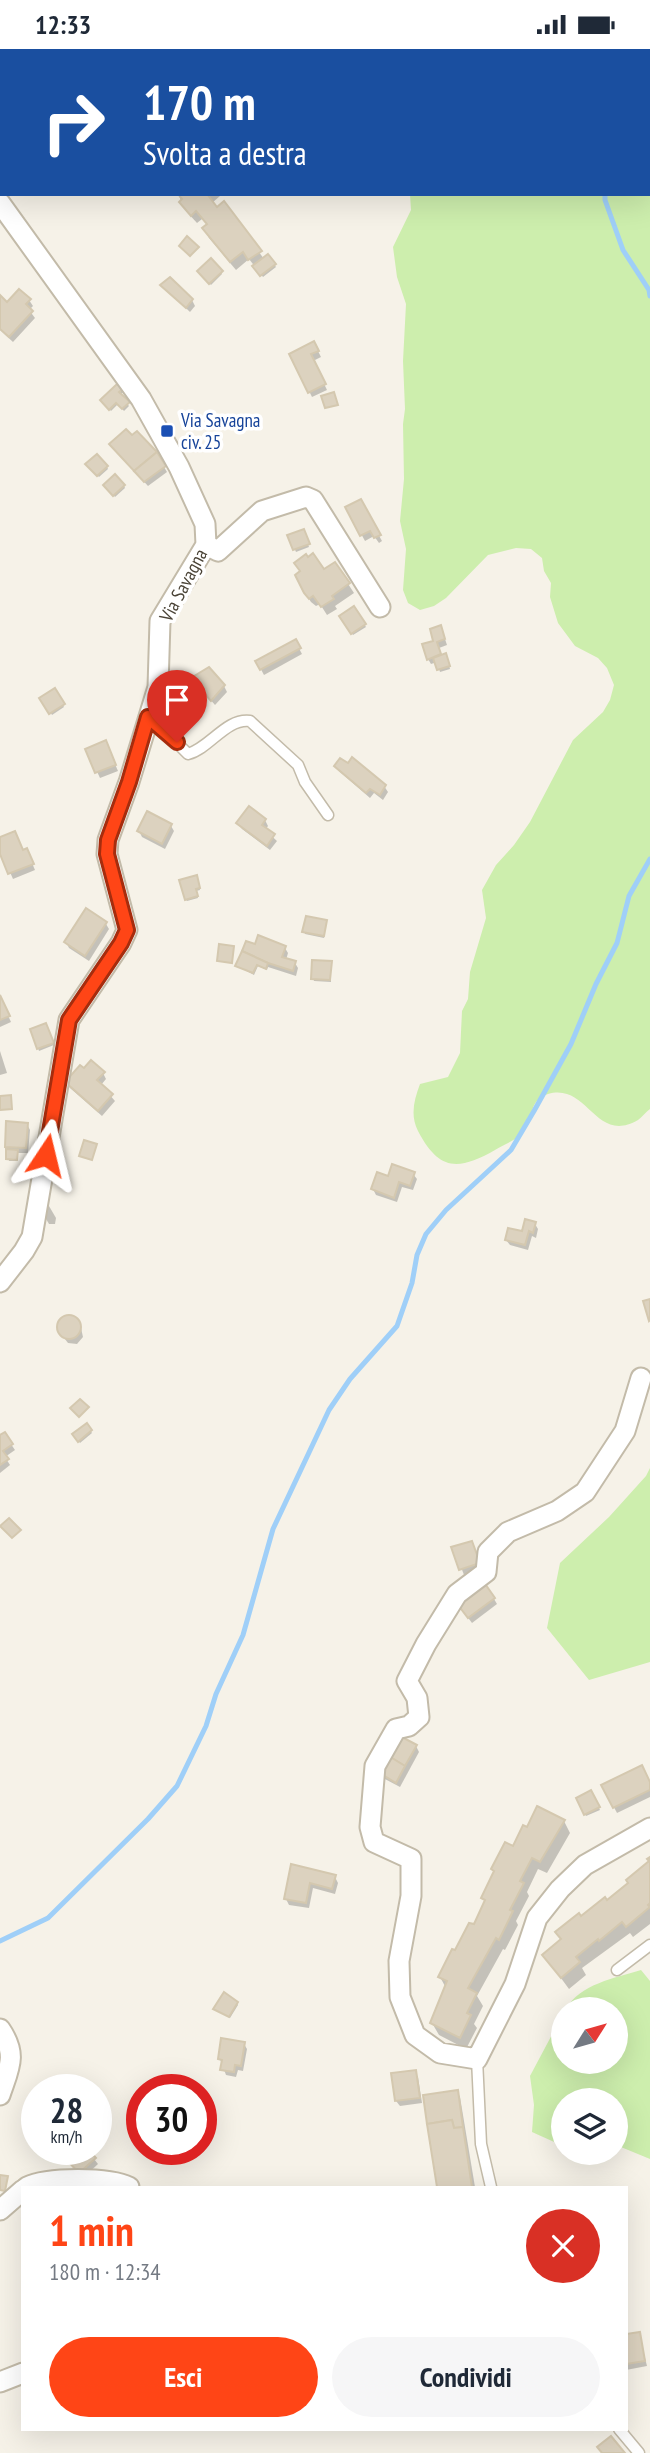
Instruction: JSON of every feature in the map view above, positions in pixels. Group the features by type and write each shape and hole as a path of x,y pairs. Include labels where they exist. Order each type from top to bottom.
{"street":[{"name":"Via Savagna","path":"0,203 141,399 179,467 205,524 206,545 160,621 158,687 108,840 107,854 127,930 69,1020 32,1237 0,1282"},
{"path":"206,545 218,551 262,512 306,497 313,500 380,607"},
{"path":"641,1378 625,1431 585,1492 557,1511 508,1532 488,1552 486,1572 457,1594 407,1681 417,1698 419,1717 409,1726 396,1729 375,1766 370,1827 374,1842 411,1859 411,1896 399,1961 400,1997 415,2035 440,2053 477,2059 515,1984 537,1917 585,1865 650,1828"},
{"path":"0,2029 8,2041 12,2059 0,2095"},
{"path":"32,2186 44,2181 72,2180 120,2183 128,2186"},
{"path":"0,2210 21,2192"},
{"path":"0,2382 21,2374"}],"lane":[{"path":"148,717 188,754 199,750 233,724 242,720 250,722 298,765 305,782 328,815"},
{"path":"617,1970 650,1945"},
{"path":"477,2059 481,2144 491,2186"},
{"path":"621,2431 639,2453"}],"green space":[{"path":"410,196 650,196 650,1109 638,1120 623,1126 611,1125 573,1097 562,1093 548,1094 535,1104 526,1128 516,1138 482,1157 460,1164 442,1160 434,1154 418,1131 414,1107 420,1084 448,1077 460,1053 462,1011 468,999 470,972 486,918 482,890 496,865 530,822 573,740 603,712 614,685 607,668 598,658 575,646 558,623 550,597 551,583 544,571 542,558 531,549 516,548 488,555 446,598 434,606 420,610 408,603 403,590 406,549 400,521 404,479 403,361 406,304 397,277 393,247 411,210"},
{"path":"650,1468 650,1662 589,1680 547,1628 560,1563 609,1517"},
{"path":"641,1970 650,1981 650,2159 628,2150 628,2088 551,2088 551,2141 532,2132 534,2105 530,2076 551,2037 551,2074 628,2074 628,1997 575,1997 610,1979"}],"building":[{"path":"180,196 209,196 217,207 224,201 262,251 248,260 243,252 230,262 202,228 207,224 196,211 191,216 179,202 182,199"},
{"path":"187,236 199,247 190,256 179,246"},
{"path":"268,254 276,264 260,276 252,266"},
{"path":"211,258 223,271 209,284 197,271"},
{"path":"170,277 193,299 186,308 160,285"},
{"path":"19,289 31,299 26,304 33,311 9,337 0,329 0,295 7,302"},
{"path":"314,341 319,351 311,354 326,384 308,393 289,354"},
{"path":"118,383 124,388 119,392 130,402 122,409 116,403 109,410 100,400"},
{"path":"334,392 338,405 325,408 321,396"},
{"path":"126,429 132,435 137,431 157,452 134,471 109,444"},
{"path":"157,452 166,466 144,482 134,471"},
{"path":"97,454 108,466 97,476 85,464"},
{"path":"115,474 125,485 113,496 103,485"},
{"path":"361,499 381,535 374,538 370,531 360,536 345,507"},
{"path":"304,529 310,544 293,550 287,535"},
{"path":"313,553 324,569 335,562 350,583 332,596 334,599 321,607 313,596 309,599 304,593 295,575 300,571 294,563 306,554 308,557"},
{"path":"354,606 366,624 351,634 339,616"},
{"path":"441,625 445,639 437,642 441,654 427,660 422,644 433,641 430,629"},
{"path":"296,639 301,648 260,670 255,661"},
{"path":"446,653 450,666 437,670 433,658"},
{"path":"209,667 225,685 211,701 191,678"},
{"path":"55,688 65,704 49,714 39,698"},
{"path":"106,740 116,765 95,773 85,749"},
{"path":"352,757 386,785 380,795 370,789 366,793 334,766 340,758 348,763"},
{"path":"249,806 266,819 262,825 275,834 267,846 236,823"},
{"path":"147,811 172,824 162,844 137,831"},
{"path":"15,831 23,850 27,848 34,864 8,874 0,854 0,837"},
{"path":"197,875 200,888 196,889 198,896 185,900 179,880"},
{"path":"86,908 107,922 85,956 64,942"},
{"path":"306,916 327,920 324,936 302,932"},
{"path":"258,935 286,946 282,957 296,961 293,971 242,951 246,941 255,944"},
{"path":"219,944 234,946 232,963 217,961"},
{"path":"242,951 268,963 266,969 257,965 253,973 235,966"},
{"path":"312,960 332,961 330,980 311,979"},
{"path":"0,995 10,1016 0,1020"},
{"path":"46,1023 54,1043 37,1049 30,1029"},
{"path":"91,1060 105,1072 97,1080 113,1094 98,1111 65,1082 80,1065 84,1068"},
{"path":"11,1095 12,1109 0,1110 0,1096"},
{"path":"6,1121 28,1123 26,1148 5,1147"},
{"path":"84,1140 97,1144 92,1160 79,1156"},
{"path":"6,1149 18,1150 17,1160 6,1159"},
{"path":"392,1164 415,1172 410,1186 399,1182 394,1198 371,1189 377,1172 388,1176"},
{"path":"525,1219 536,1222 533,1233 529,1231 525,1245 505,1240 508,1228 522,1231"},
{"path":"650,1299 650,1320 649,1321 643,1301"},
{"path":"69,1315 78,1318 81,1327 78,1336 69,1339 60,1336 57,1327 60,1318"},
{"path":"80,1399 89,1407 79,1417 70,1408"},
{"path":"87,1423 92,1430 78,1442 72,1434"},
{"path":"5,1432 13,1444 3,1451 9,1459 0,1465 0,1435"},
{"path":"9,1518 21,1530 12,1538 0,1526"},
{"path":"472,1541 480,1563 459,1570 451,1547"},
{"path":"481,1578 495,1598 468,1618 455,1601"},
{"path":"398,1735 417,1745 405,1766 387,1755"},
{"path":"387,1755 405,1766 396,1783 378,1772"},
{"path":"642,1765 650,1782 650,1790 613,1808 601,1785"},
{"path":"591,1790 600,1807 584,1815 576,1798"},
{"path":"537,1806 565,1820 540,1862 532,1858 520,1881 524,1883 499,1940 496,1938 468,1988 477,1993 467,2013 471,2015 460,2038 430,2023 447,1981 438,1977 469,1923 474,1924 485,1900 481,1898 494,1871 491,1869 505,1842 513,1846 523,1825 527,1827"},
{"path":"650,1857 650,1907 626,1927 622,1922 599,1941 598,1939 576,1957 580,1962 561,1978 542,1955 561,1939 555,1932 605,1897 607,1900 628,1883 626,1880 649,1861 647,1859"},
{"path":"291,1864 336,1875 332,1889 310,1883 306,1903 284,1899"},
{"path":"224,1992 238,2002 229,2017 213,2009"},
{"path":"221,2038 245,2042 241,2066 235,2065 234,2072 220,2070 222,2060 218,2059"},
{"path":"416,2070 420,2098 395,2101 391,2073"},
{"path":"458,2090 463,2127 454,2128 452,2120 427,2124 423,2095"},
{"path":"452,2120 454,2128 463,2127 472,2186 437,2186 427,2124"},
{"path":"72,2165 88,2165 79,2173"},
{"path":"0,2175 8,2176 5,2191 0,2190"},
{"path":"640,2332 645,2361 628,2364 628,2334"},
{"path":"611,2436 625,2453 602,2453 597,2447"}],"waterway":[{"path":"605,196 623,250 649,290 650,296"},
{"path":"0,1941 48,1918 148,1819 177,1786 206,1726 216,1694 243,1635 273,1529 329,1410 350,1379 397,1326 412,1283 417,1255 426,1234 446,1210 511,1150 534,1111 571,1044 596,984 617,943 629,896 650,859"}],"place":[{"name":"Via Savagna civ. 25","path":"167,431"}],"route":[{"path":"46,1155 69,1020 127,930 107,854 108,840 148,717 177,742"}]}
